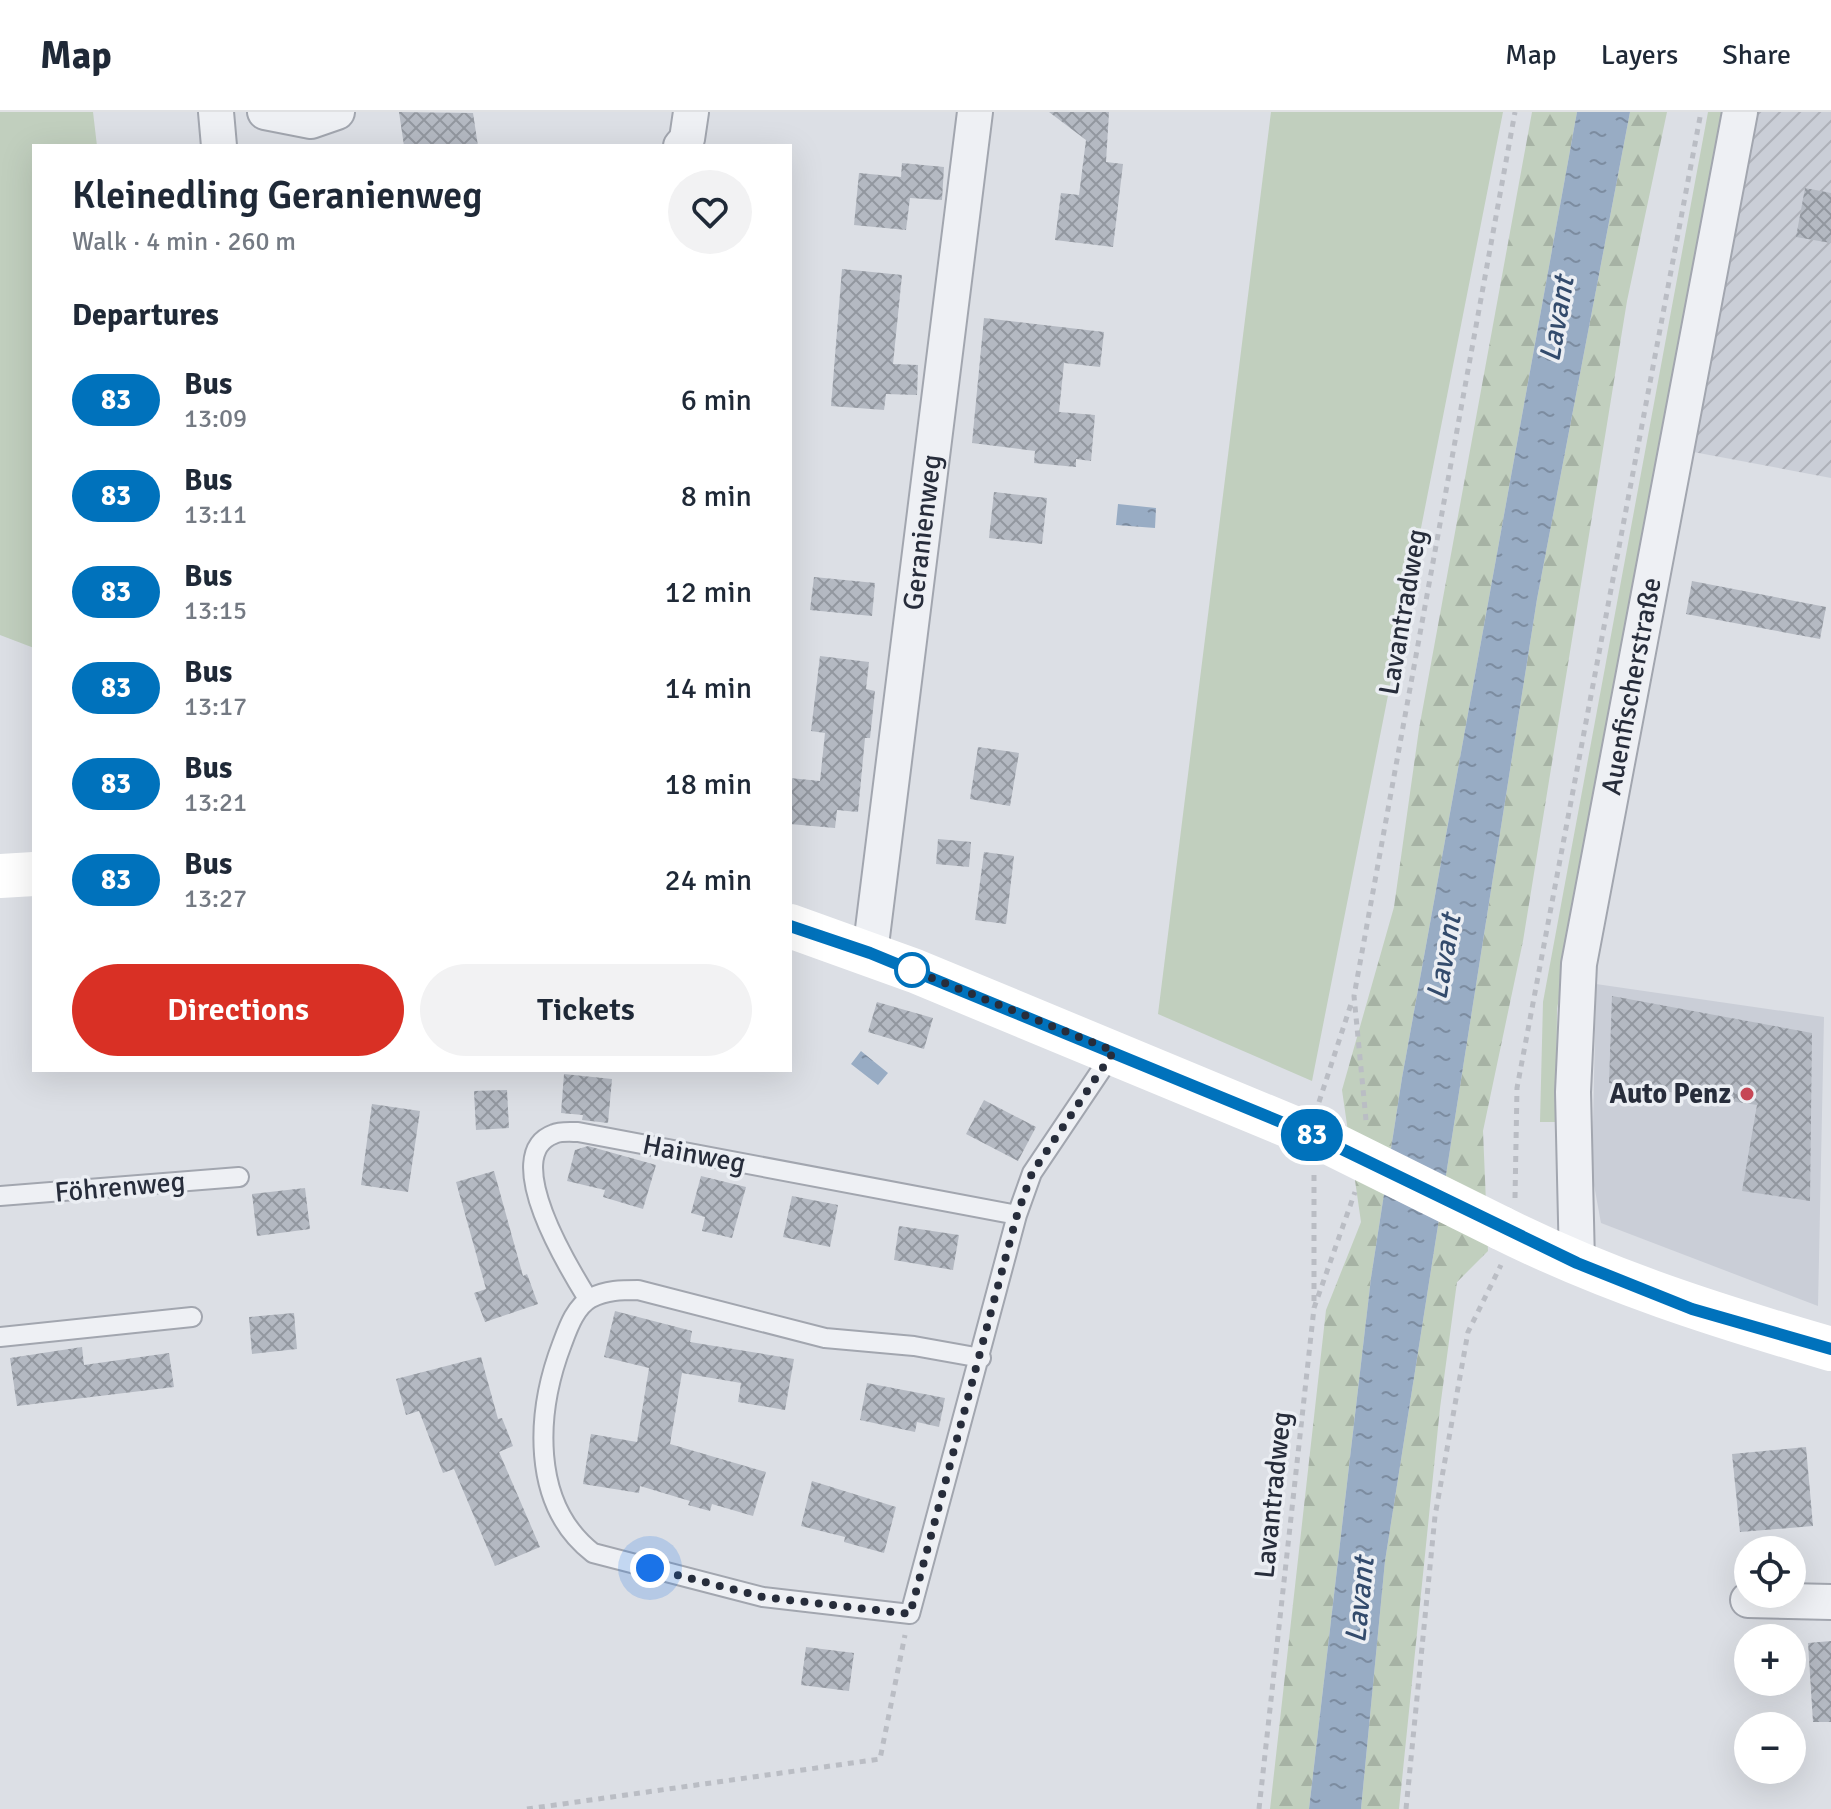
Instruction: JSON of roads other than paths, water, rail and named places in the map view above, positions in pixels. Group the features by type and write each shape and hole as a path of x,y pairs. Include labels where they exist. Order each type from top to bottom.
{"street":[{"path":"216,112 219,144"},
{"path":"265,112 311,121 337,112"},
{"path":"683,144 687,139 691,112"},
{"name":"Geranienweg","path":"870,953 975,112"},
{"name":"Auenfischerstraße","path":"1577,1263 1573,1092 1579,964 1740,112"},
{"path":"0,876 32,874"},
{"path":"792,927 870,953 1114,1051 1330,1143 1577,1263 1692,1309 1831,1349"},
{"path":"1806,1601 1831,1602"}],"lane":[{"path":"981,1358 914,1346 825,1338 638,1290 611,1290 588,1299 572,1318 554,1364 546,1398 543,1441 548,1480 562,1519 574,1538 593,1553 763,1597 910,1614 981,1358 1017,1215 1032,1173 1114,1051"},
{"name":"Hainweg","path":"588,1299 562,1256 532,1182 533,1158 540,1143 554,1134 578,1132 1017,1215"},
{"name":"Föhrenweg","path":"0,1196 239,1177"},
{"path":"0,1337 192,1317"}],"water":[{"name":"Lavant","path":"1577,112 1630,112 1537,599 1385,1561 1361,1809 1309,1809 1371,1278 1402,1078"},
{"path":"1118,504 1156,508 1155,528 1116,525"},
{"path":"861,1051 888,1073 878,1085 851,1064"}],"place":[{"name":"Auto Penz","path":"1747,1094"}]}
